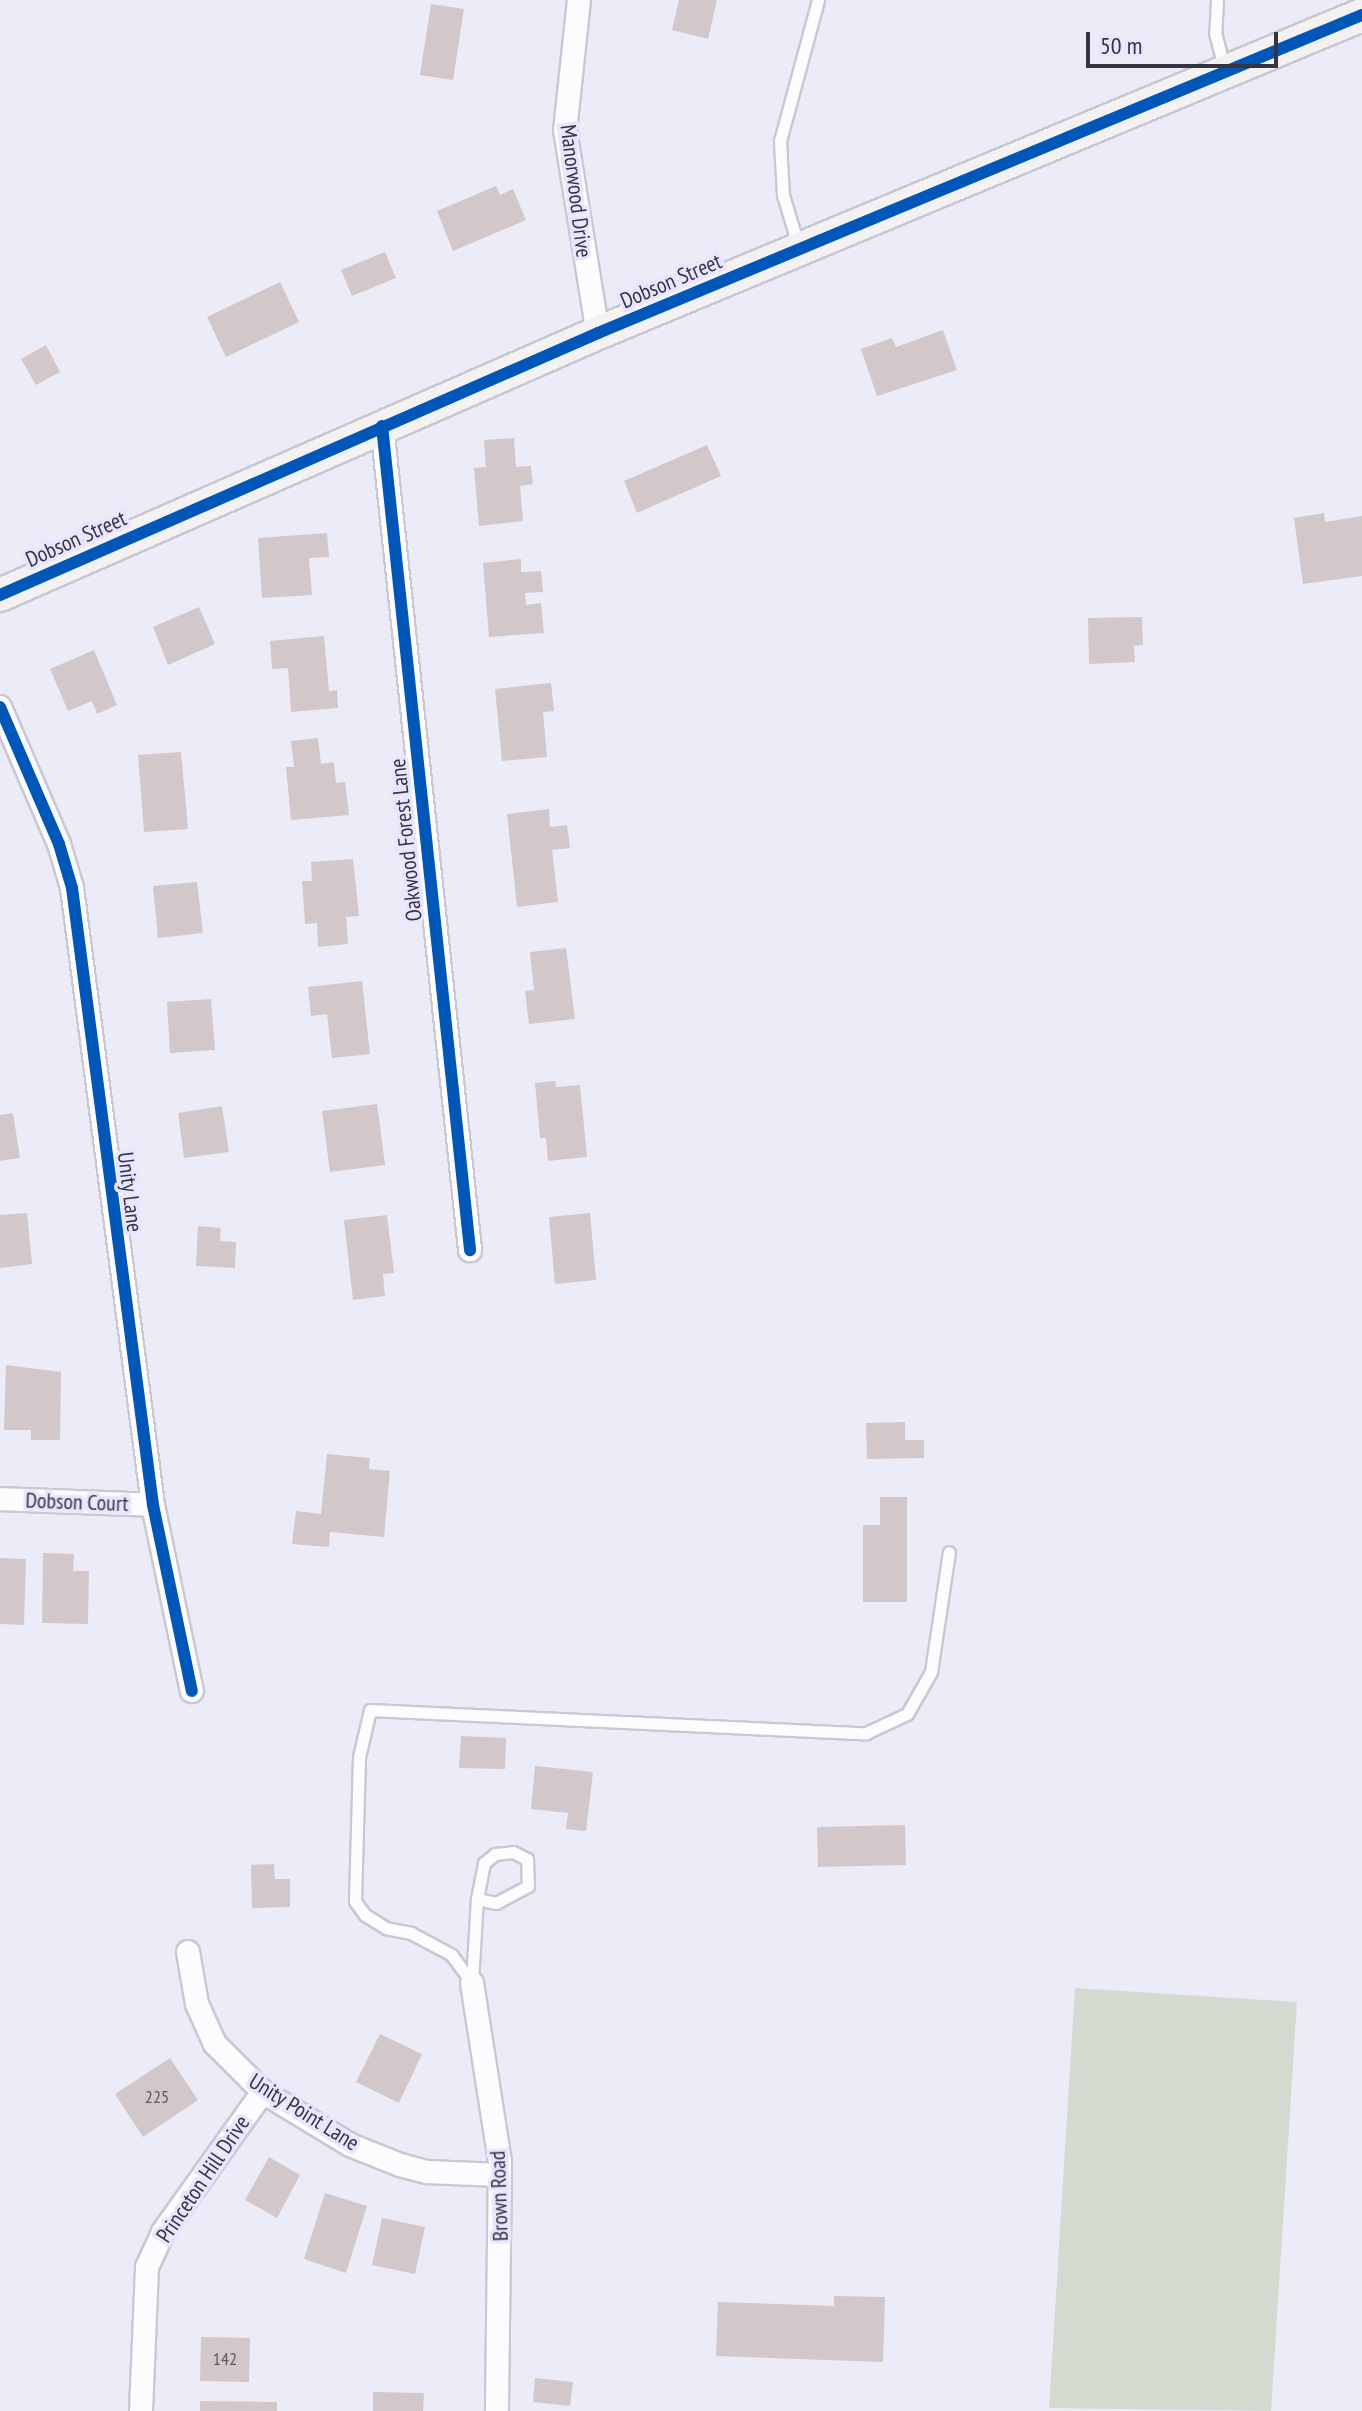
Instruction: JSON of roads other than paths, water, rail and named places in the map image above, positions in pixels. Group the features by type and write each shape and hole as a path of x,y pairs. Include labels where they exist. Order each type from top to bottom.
{"street":[{"name":"Manorwood Drive","path":"579,0 565,130 598,333"},
{"name":"Dobson Street","path":"0,595 598,333 1362,15"},
{"name":"Oakwood Forest Lane","path":"382,426 470,1250"},
{"name":"Unity Lane","path":"0,707 59,844 72,888 153,1505 192,1691"},
{"name":"Dobson Court","path":"0,1499 153,1505"},
{"name":"Unity Point Lane","path":"188,1952 197,2004 215,2044 263,2092 350,2145 400,2165 427,2172 500,2175"},
{"name":"Brown Road","path":"472,1983 500,2175 497,2411"},
{"name":"Princeton Hill Drive","path":"141,2411 147,2267 163,2232 263,2092"}],"lane":[{"path":"799,250 783,195 780,141 818,0"},
{"path":"1217,0 1215,33 1226,71"},
{"path":"472,1983 452,1955 411,1933 386,1928 365,1915 355,1901 359,1757 370,1710 866,1733 907,1714 931,1672 949,1552"},
{"path":"472,1983 477,1899 484,1863 495,1854 513,1852 527,1859 528,1886 521,1892 496,1903 477,1899"}]}
